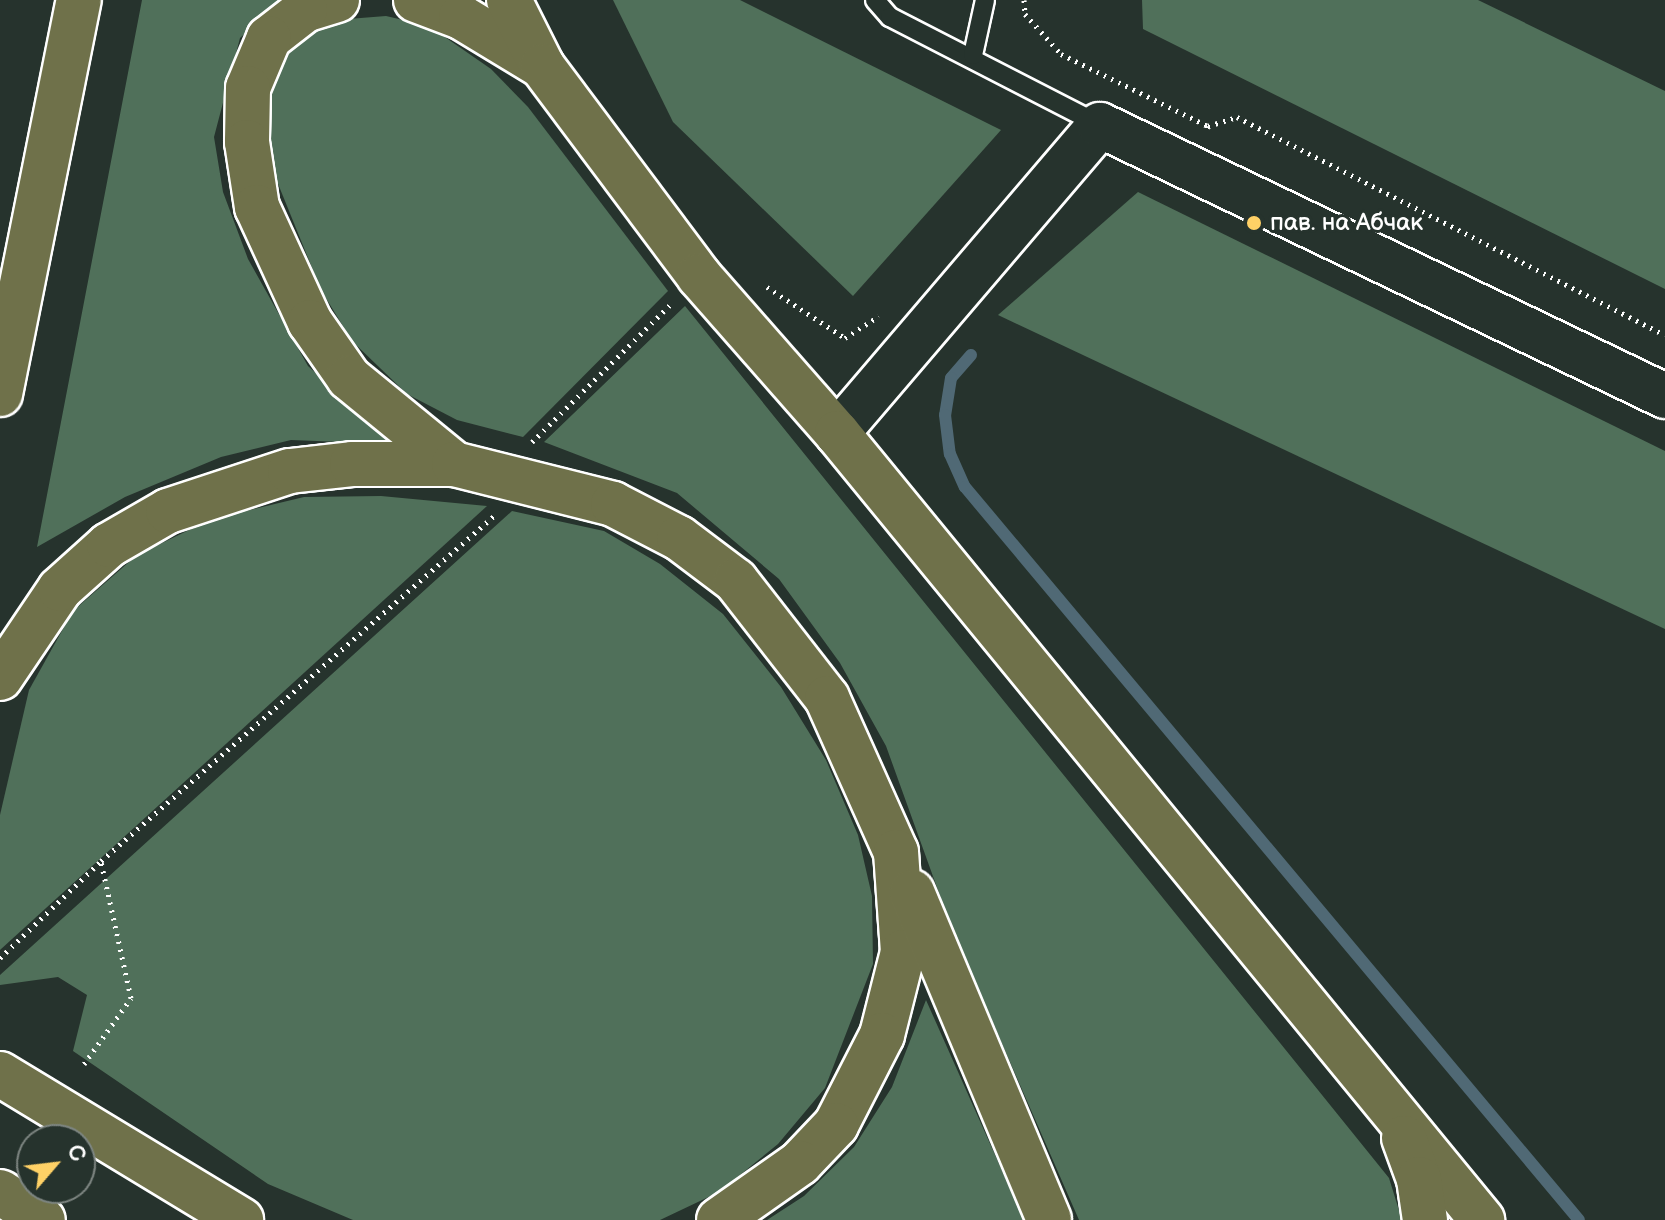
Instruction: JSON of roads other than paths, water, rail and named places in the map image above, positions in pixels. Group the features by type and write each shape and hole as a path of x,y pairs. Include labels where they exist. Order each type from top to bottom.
{"highway":[{"path":"0,394 79,0"},
{"path":"337,0 305,10 269,38 248,88 247,142 257,207 310,322 349,378 454,464"},
{"path":"416,0 461,17 542,66"},
{"path":"509,0 542,66 699,276 837,433 1482,1220"},
{"path":"0,678 60,589 109,545 168,511 290,471 352,464 454,464 613,504 679,538 736,581 827,698 896,852 1049,1220"},
{"path":"719,1220 800,1163 836,1125 866,1074 882,1035 903,952 896,852"},
{"path":"0,1074 241,1220"},
{"path":"1395,1114 1419,1179 1425,1220"},
{"path":"0,1192 43,1220"}],"main road":[{"path":"837,433 1100,125 1665,396"}],"lane":[{"path":"875,0 890,17 973,55 1100,125"},
{"path":"973,55 985,0"}],"waterway":[{"path":"971,355 951,378 945,415 950,454 965,487 1579,1220"}],"place":[{"name":"пав. на Абчак","path":"1254,223"}]}
